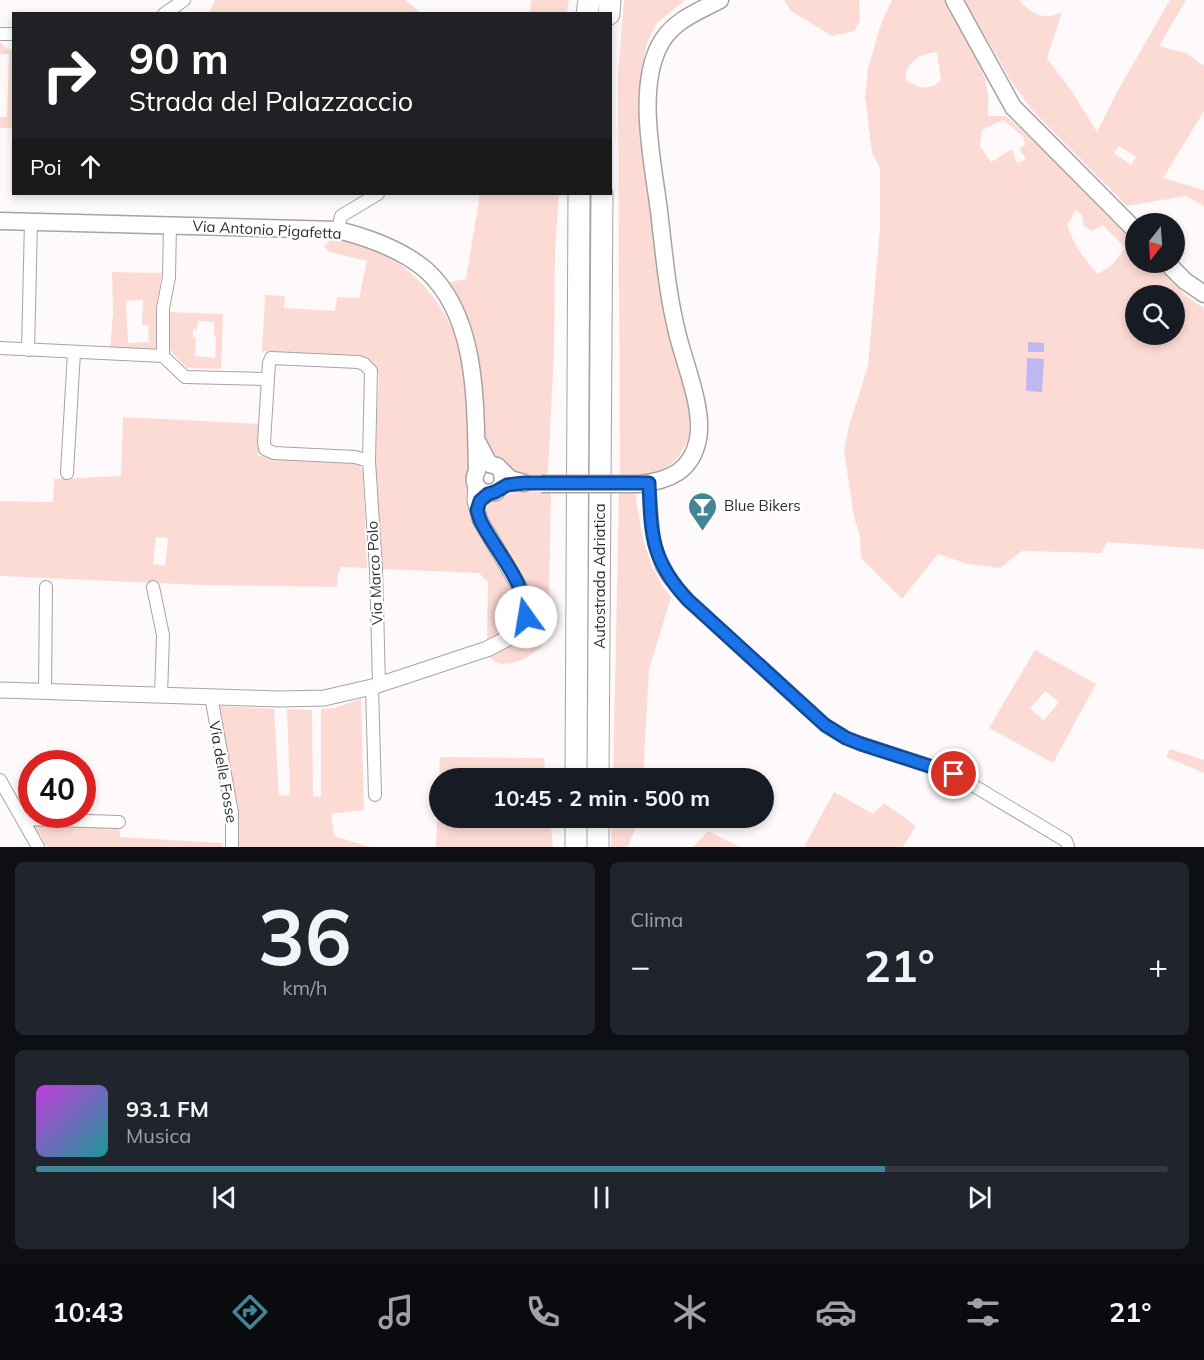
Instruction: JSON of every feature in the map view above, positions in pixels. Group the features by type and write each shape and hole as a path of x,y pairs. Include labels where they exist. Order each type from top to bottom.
{"highway":[{"name":"Autostrada Adriatica","path":"576,768 579,195"},
{"name":"Autostrada Adriatica","path":"598,768 602,195"},
{"path":"576,828 576,847"},
{"path":"597,847 598,828"}],"main road":[{"path":"489,479 524,483 644,483 670,477 685,466 694,452 699,431 696,401 672,313 667,284 649,122 650,76 660,43 677,23 720,0"},
{"path":"954,0 1013,107 1125,220"},
{"name":"Via Antonio Pigafetta","path":"0,222 338,230 396,250 426,271 448,300 466,341 471,364 476,440 489,479"},
{"path":"1177,273 1204,294"}],"street":[{"path":"167,12 184,0"},
{"path":"338,230 341,216 376,195"},
{"path":"28,350 32,222"},
{"name":"Via Antonio Pigafetta","path":"163,356 163,308 169,277 170,225"},
{"path":"0,348 163,356 185,377 268,379"},
{"path":"67,473 74,352"},
{"name":"Via Marco Polo","path":"369,462 355,457 274,453 266,449 268,379 270,361 274,357 358,362 369,367 372,377 369,462 376,569 375,795"},
{"path":"0,690 304,699 343,695 376,686 487,649 514,635 522,627 527,606 522,591 485,530 477,510 489,479"},
{"path":"644,483 654,543 668,577 688,600 825,725 861,744 954,774 1066,841 1068,847"},
{"path":"45,691 46,587"},
{"path":"153,587 163,634 161,695"},
{"name":"Via delle Fosse","path":"211,696 231,813 232,847"},
{"path":"0,780 18,812"},
{"path":"96,821 119,822"},
{"path":"27,828 38,847"}],"shaded area":[{"path":"215,0 405,0 420,12 209,12"},
{"path":"531,0 569,0 567,12 530,12"},
{"path":"624,0 685,0 657,23 647,43 639,91 640,127 670,328 689,413 689,438 678,458 660,473 620,475 618,75"},
{"path":"784,0 859,0 860,21 854,31 832,36 791,11"},
{"path":"892,0 944,0 964,31 981,66 988,91 988,116 1006,116 1033,140 1125,234 1125,248 1125,273 1164,273 1176,285 1125,285 1125,345 1185,345 1185,295 1204,308 1204,549 1107,542 1101,553 1022,551 1000,568 968,564 938,554 902,599 861,558 860,537 854,517 844,450 868,366 880,228 880,168 872,153 865,97 868,68 882,21","holes":["937,52 941,80 937,84 924,88 906,80 906,73 911,63 920,57","1003,120 1023,136 1025,145 1019,148 1026,159 1017,163 1012,149 991,162 980,146 982,130","1076,210 1082,215 1084,226 1092,231 1103,225 1125,248 1112,265 1098,274 1080,251 1067,225"]},
{"path":"964,0 1019,0 1038,15 1049,16 1062,12 1047,58 1073,93 1097,132 1117,92 1170,0 1186,0 1159,46 1186,53 1204,66 1204,111 1163,178 1204,190 1204,206 1186,196 1127,206 1032,110 1013,84","holes":["1119,146 1136,157 1131,165 1114,153"]},
{"path":"0,42 7,49 12,49 12,128 0,128 0,117 7,117 9,54 0,54"},
{"path":"480,195 559,195 555,252 554,351 548,472 545,476 519,475 493,459 483,436 482,385 477,351 469,327 445,283 466,279"},
{"path":"332,238 357,243 375,250 406,269 418,279 438,304 454,332 462,360 469,424 470,451 467,479 518,598 515,621 507,630 487,641 488,582 479,573 381,569 375,464 379,374 374,365 361,356 262,351 265,295 285,296 284,308 335,311 337,297 359,298 367,261 329,252 324,246"},
{"path":"112,272 162,273 156,307 156,350 110,349 113,313","holes":["143,300 142,325 148,325 149,342 128,343 126,301"]},
{"path":"170,312 223,314 221,369 187,368 169,349","holes":["198,321 214,322 215,358 195,356 196,338 193,337 193,329 197,329"]},
{"path":"1028,342 1044,343 1044,352 1028,352"},
{"path":"1027,358 1044,359 1042,392 1026,391"},
{"path":"123,417 259,424 258,456 352,461 359,464 363,472 367,568 341,567 337,587 200,585 0,576 0,501 53,502 54,479 121,476","holes":["156,537 168,538 165,566 153,564"]},
{"path":"635,490 642,532 650,560 662,585 671,597 649,669 644,768 613,768 619,491"},
{"path":"517,491 551,492 549,596 542,647 522,660 507,664 493,660 488,654 532,618 486,521 486,512 491,501"},
{"path":"1035,650 1096,684 1053,763 989,728","holes":["1045,691 1059,702 1044,720 1030,709"]},
{"path":"361,699 364,810 331,814 334,836 370,847 238,847 239,819 218,712 221,706 274,709 279,795 288,796 290,793 287,709 312,710 313,796 321,797 321,709 334,708"},
{"path":"1170,749 1204,760 1204,773 1166,757"},
{"path":"440,757 544,758 545,768 440,768"},
{"path":"834,792 873,814 884,803 916,826 903,847 804,847"},
{"path":"35,828 119,828 120,837 223,843 222,847 47,847"},
{"path":"437,828 551,828 553,847 436,847"},
{"path":"612,828 635,828 628,847 611,847"},
{"path":"708,831 740,847 693,847"}],"place":[{"name":"Blue Bikers","path":"703,532"}],"route":[{"path":"526,617 527,606 522,591 480,520 477,510 480,501 501,487 524,483 649,483 652,532 657,555 668,577 688,600 825,725 861,744 954,774"}]}
